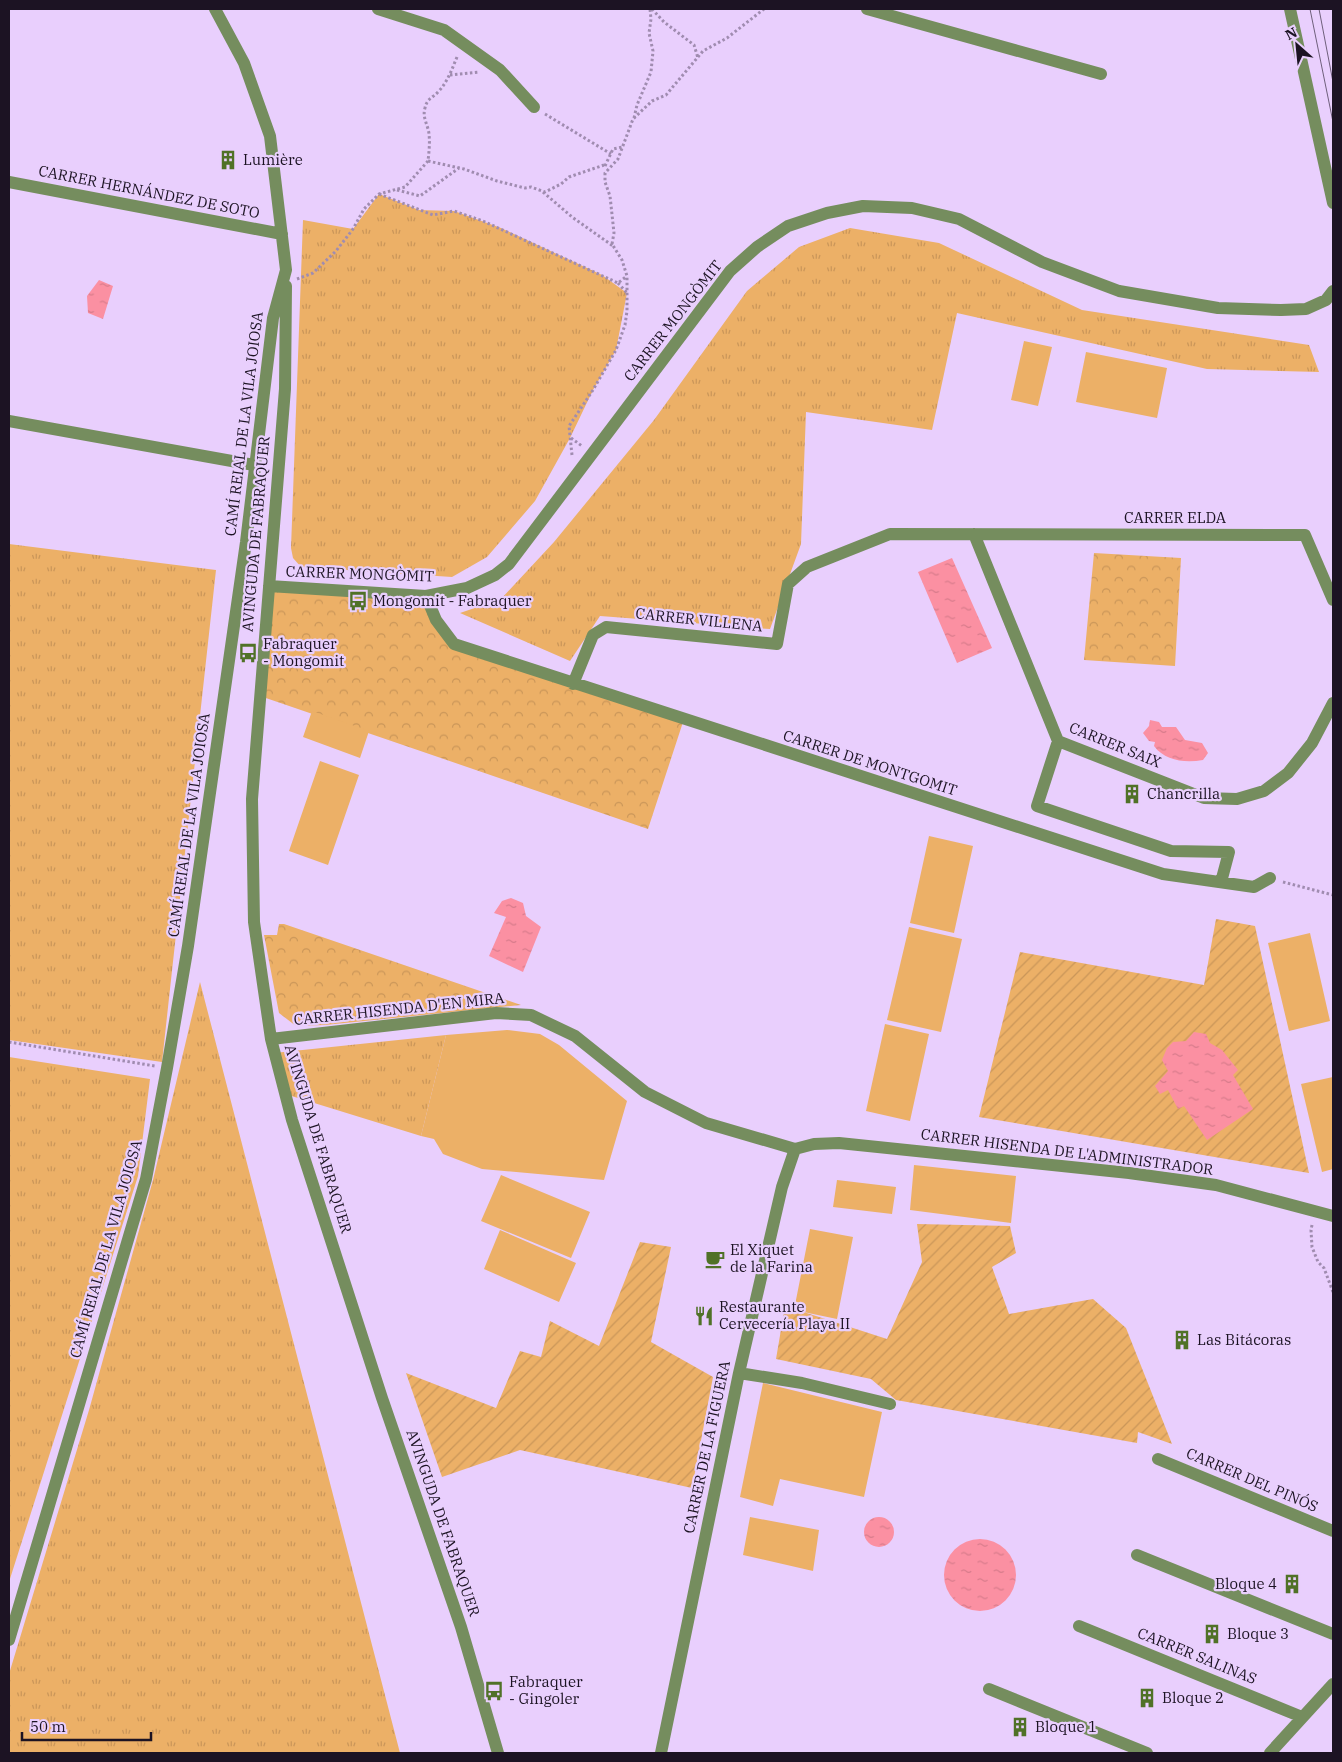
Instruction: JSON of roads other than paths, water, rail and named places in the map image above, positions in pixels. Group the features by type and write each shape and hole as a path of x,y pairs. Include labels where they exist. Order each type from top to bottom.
{"street":[{"name":"CAMÍ REIAL DE LA VILA JOIOSA","path":"9,1640 146,1179 168,1068 192,916 246,542 273,318 286,270 270,136 244,63 215,9"},
{"path":"378,9 444,30 500,70 534,107"},
{"path":"867,9 898,13 1101,74"},
{"path":"1290,9 1333,203"},
{"name":"CARRER HERNÁNDEZ DE SOTO","path":"9,186 282,234"},
{"name":"CARRER MONGÒMIT","path":"269,586 426,596 467,588 494,575 510,564 730,271 757,247 788,226 827,213 863,206 912,208 959,219 1042,262 1119,290 1200,305 1218,308 1306,309 1331,299"},
{"name":"AVINGUDA DE FABRAQUER","path":"286,270 285,389 252,799 254,922 270,1039 292,1120 382,1398 461,1627 498,1753"},
{"path":"264,386 272,383 285,389"},
{"path":"9,421 254,465"},
{"name":"CARRER VILLENA","path":"573,684 593,635 606,627 777,644 788,584 807,567 890,534 974,534"},
{"name":"CARRER ELDA","path":"974,534 1305,535 1333,600"},
{"name":"CARRER SAIX","path":"974,534 1058,741 1204,798 1237,799 1264,791 1288,773 1312,742 1333,703"},
{"name":"CARRER DE MONTGOMIT","path":"426,596 436,620 454,644 573,684 1164,874 1254,887 1270,878"},
{"path":"1058,741 1037,806 1171,851 1229,852 1221,882"},
{"name":"CARRER HISENDA D'EN MIRA","path":"270,1039 496,1013 531,1015 575,1036 645,1092 697,1118 740,1134 795,1149"},
{"name":"CARRER HISENDA DE L'ADMINISTRADOR","path":"795,1149 814,1144 838,1143 1129,1173 1216,1185 1333,1216"},
{"name":"CARRER DE LA FIGUERA","path":"661,1753 739,1373 782,1187 795,1149"},
{"path":"739,1373 802,1383 890,1404"},
{"name":"CARRER DEL PINÓS","path":"1158,1459 1333,1532"},
{"path":"1137,1555 1333,1634"},
{"name":"CARRER SALINAS","path":"1079,1626 1302,1717"},
{"path":"1270,1753 1333,1684"},
{"path":"989,1689 1147,1753"}],"water":[{"path":"99,280 113,286 103,319 88,313 87,296"},
{"path":"952,558 992,648 957,663 918,572"},
{"path":"1150,720 1159,722 1162,727 1176,727 1185,740 1202,743 1208,753 1203,760 1189,761 1176,760 1164,755 1154,746 1155,742 1149,741 1143,733 1149,726"},
{"path":"511,898 523,903 526,916 541,927 523,972 489,956 506,917 494,913 502,901"},
{"path":"1194,1032 1206,1034 1210,1043 1222,1050 1238,1070 1233,1075 1253,1109 1207,1140 1184,1106 1178,1109 1168,1090 1160,1094 1155,1086 1168,1071 1162,1060 1167,1048 1173,1042 1186,1041"},
{"path":"879,1517 890,1521 894,1532 890,1543 879,1547 868,1543 864,1532 868,1521"},
{"path":"980,1539 994,1542 1006,1549 1013,1561 1016,1575 1013,1589 1006,1601 994,1608 980,1611 966,1608 954,1601 947,1589 944,1575 947,1561 954,1549 966,1542"}],"tram line":[{"path":"1310,9 1333,122"},
{"path":"1319,9 1333,82"}],"place":[{"name":"Lumière","path":"228,160"},
{"name":"Mongomit - Fabraquer","path":"358,601"},
{"name":"Fabraquer - Mongomit","path":"248,653"},
{"name":"Chancrilla","path":"1132,794"},
{"name":"El Xiquet de la Farina","path":"715,1259"},
{"name":"Restaurante Cervecería Playa II","path":"704,1316"},
{"name":"Las Bitácoras","path":"1182,1340"},
{"name":"Bloque 4","path":"1292,1584"},
{"name":"Bloque 3","path":"1212,1634"},
{"name":"Fabraquer - Gingoler","path":"494,1691"},
{"name":"Bloque 2","path":"1147,1698"},
{"name":"Bloque 1","path":"1020,1727"}]}
